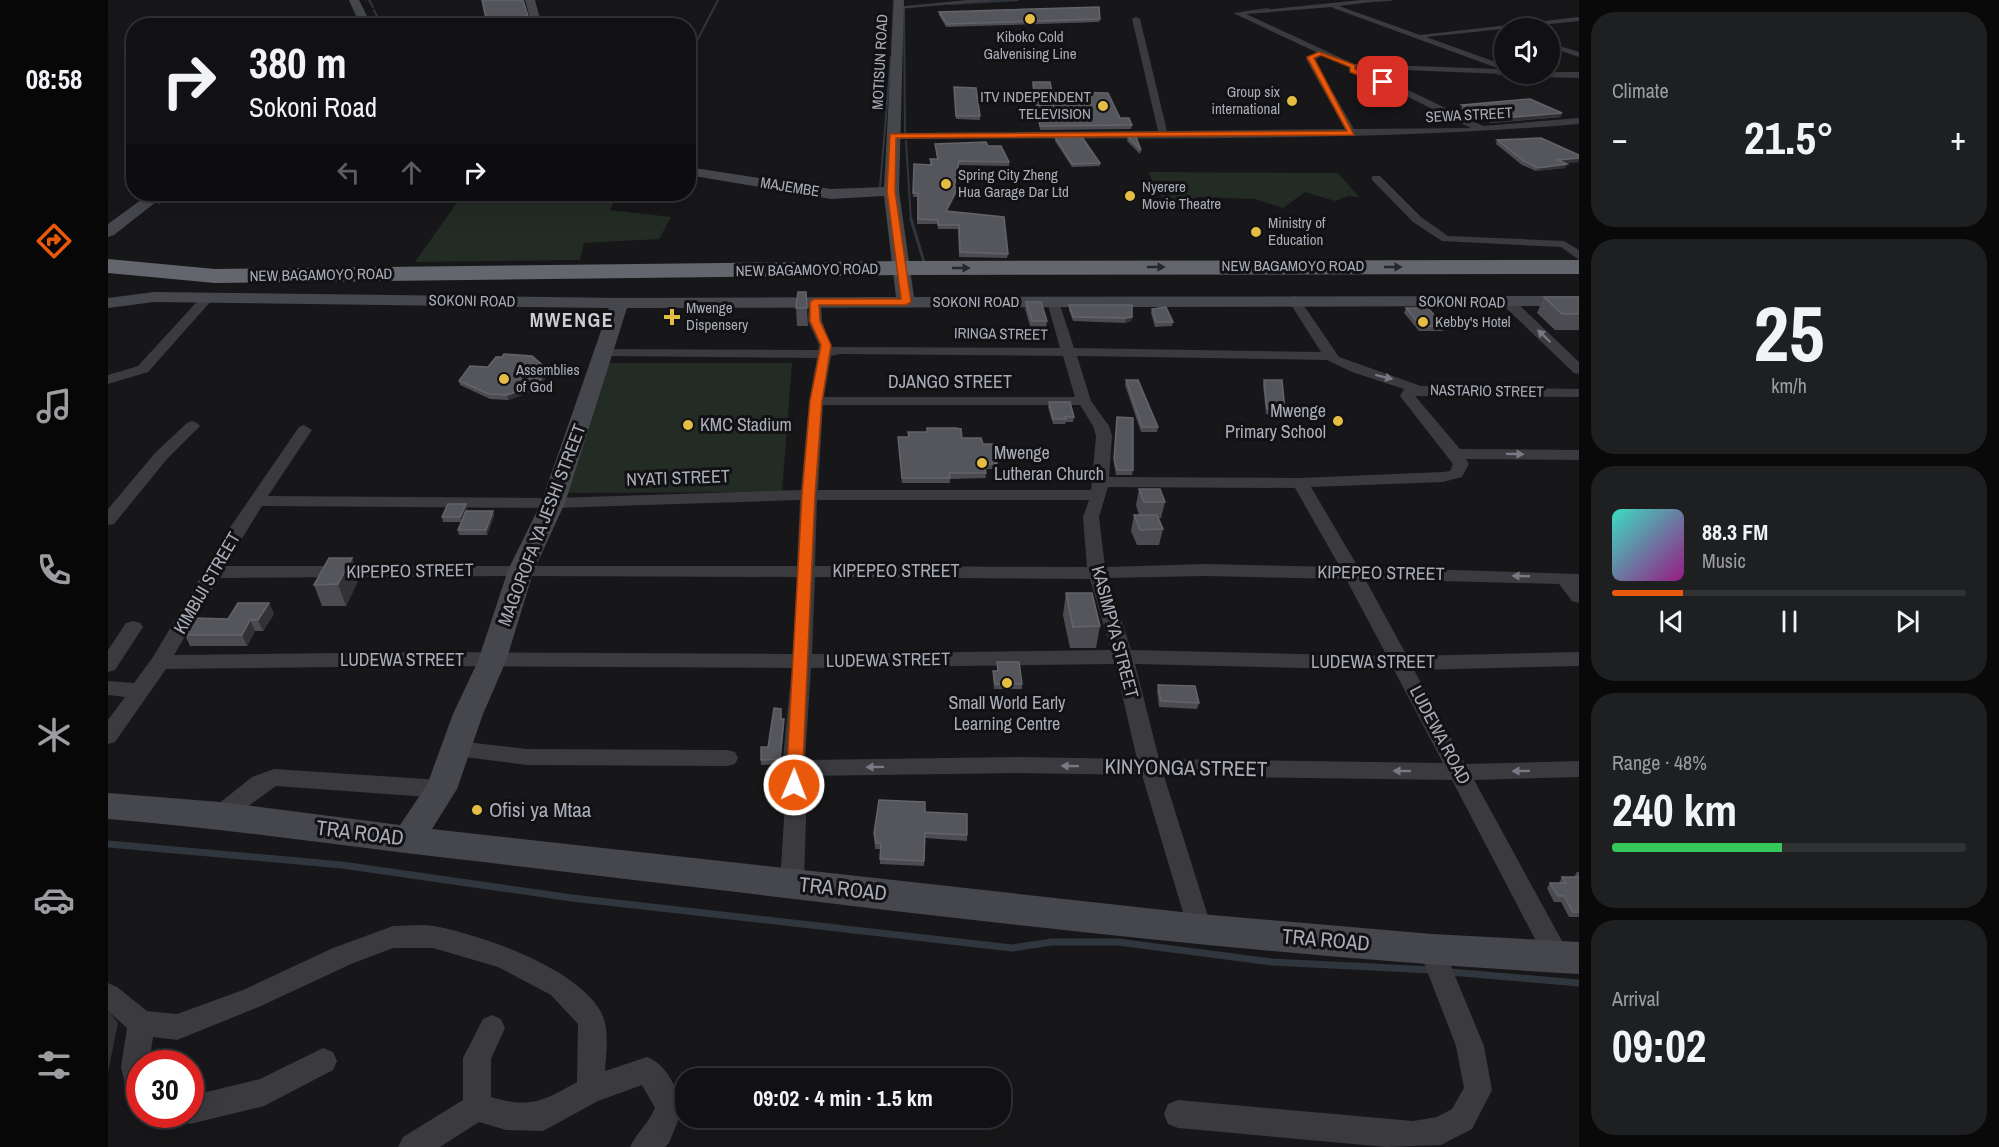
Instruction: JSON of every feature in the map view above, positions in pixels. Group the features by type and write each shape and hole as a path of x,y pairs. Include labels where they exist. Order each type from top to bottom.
{"highway":[{"name":"NEW BAGAMOYO ROAD","path":"108,266 215,276 904,286 1579,267"},
{"name":"NEW BAGAMOYO ROAD","path":"111,294 162,288 346,286 1579,285"}],"street":[{"path":"354,0 363,18"},
{"path":"530,0 535,18"},
{"path":"899,3 996,0"},
{"path":"1385,0 1239,12 1237,14 1353,66 1494,70"},
{"name":"MOTISUN ROAD","path":"899,3 891,191 904,286"},
{"path":"1328,4 1494,66"},
{"path":"1136,19 1163,134"},
{"path":"1560,21 1579,19"},
{"path":"1416,35 1494,27"},
{"path":"1560,48 1579,55"},
{"path":"1321,53 1310,59 1352,133"},
{"path":"1353,66 1350,69 1401,90 1484,131"},
{"path":"1560,74 1579,75"},
{"name":"SEWA STREET","path":"893,136 1484,131 1579,121"},
{"name":"MAJEMBE","path":"696,172 831,194 891,191"},
{"path":"1377,178 1429,231 1446,239 1564,244 1579,256"},
{"path":"108,232 149,201"},
{"path":"108,241 126,218"},
{"name":"SOKONI ROAD","path":"111,294 620,303 814,302 904,286 1053,302 1294,300 1579,302"},
{"path":"108,380 143,369 208,297"},
{"path":"1294,300 1331,356"},
{"path":"792,883 795,818 793,768 802,661 808,495 816,401 826,343 815,321 814,302"},
{"name":"KASIMPYA STREET","path":"1053,302 1084,401 1101,426 1104,436 1100,488 1091,517 1097,573 1123,657 1150,766 1200,929"},
{"name":"MAGOROFA YA JESHI STREET","path":"408,840 441,789 468,714 492,661 521,570 553,503 620,303"},
{"path":"1509,303 1579,370"},
{"name":"IRINGA STREET","path":"605,352 823,354 840,350 1068,351 1331,356"},
{"path":"1562,354 1579,354"},
{"name":"NASTARIO STREET","path":"1331,356 1334,360 1357,369 1420,390 1579,393"},
{"path":"1420,390 1411,390 1407,396 1456,454 1579,455"},
{"name":"DJANGO STREET","path":"816,401 1084,401"},
{"path":"108,520 161,456 192,426"},
{"name":"KIMBIJI STREET","path":"108,736 160,662 212,572 304,430"},
{"name":"NYATI STREET","path":"258,501 553,503 1300,483 1443,477 1456,474 1460,470 1456,454"},
{"name":"LUDEWA ROAD","path":"1300,483 1352,572 1460,772 1569,958"},
{"name":"KIPEPEO STREET","path":"212,572 521,570 1097,573 1205,570 1571,579"},
{"path":"1571,579 1579,597"},
{"path":"108,665 133,627"},
{"name":"LUDEWA STREET","path":"160,662 428,659 802,661 1123,657 1401,663 1579,658"},
{"path":"108,688 140,691"},
{"path":"457,749 527,757 727,758"},
{"name":"KINYONGA STREET","path":"793,768 952,765 1460,772 1579,770"},
{"path":"220,815 260,783 274,777 441,789"},
{"name":"TRA ROAD","path":"108,806 220,815 408,840 1200,929 1432,950 1569,958"},
{"path":"108,995 141,1023 177,1027 384,940 393,937 433,937 504,957 560,987 591,1019 593,1041 590,1090"},
{"path":"1178,1114 1413,1135 1441,1131 1462,1119 1478,1090 1470,1046 1432,950"},
{"path":"137,1050 141,1023"},
{"path":"477,1107 477,1058 492,1028"},
{"path":"204,1107 264,1092 323,1061"},
{"path":"413,1147 477,1107 506,1116 543,1117 590,1090 647,1070 663,1091 669,1108 659,1133 645,1147"}],"shaded area":[{"path":"1148,172 1338,173 1359,197 1348,196 1335,201 1305,192 1283,208 1255,199 1198,197 1170,213"},
{"path":"458,201 614,201 610,210 671,217 659,239 584,243 580,260 415,262"},
{"name":"KMC Stadium","path":"608,363 792,363 782,492 565,493"}],"building":[{"path":"482,0 523,0 528,16 500,18 486,18"},
{"name":"Kiboko Cold Galvenising Line","path":"1099,7 1100,19 947,24 939,12"},
{"path":"1033,82 1050,82 1052,92 1108,93 1120,118 1129,118 1132,125 1040,126"},
{"path":"954,87 976,88 980,116 956,116"},
{"path":"1530,99 1562,113 1492,119 1462,105"},
{"path":"1055,137 1082,137 1100,163 1072,164"},
{"path":"1128,137 1136,137 1141,150"},
{"path":"1541,138 1579,155 1579,158 1558,160 1567,164 1538,168 1524,161 1497,140"},
{"path":"986,142 988,146 1001,146 1009,162 959,161 954,187 958,187 946,211 1004,217 1008,254 960,252 959,225 938,225 938,220 918,219 918,193 913,193 914,164 932,165 930,159 938,159 935,144"},
{"path":"798,292 806,292 807,308 796,308"},
{"path":"1544,297 1579,297 1579,314 1562,314"},
{"path":"1026,302 1041,302 1047,321 1032,321"},
{"path":"1069,305 1132,305 1132,317 1073,317"},
{"path":"1166,307 1173,322 1156,322 1152,309"},
{"path":"1406,308 1428,308 1444,326 1421,326"},
{"name":"Assemblies of God","path":"504,354 532,356 547,369 533,386 507,395 489,394 459,381 470,366 488,367 496,357 502,357"},
{"path":"1126,380 1138,380 1158,427 1142,427"},
{"path":"1264,380 1282,380 1285,411 1267,409"},
{"path":"1049,402 1070,402 1074,417 1053,419"},
{"path":"1117,417 1133,418 1133,470 1117,470 1114,459"},
{"name":"Mwenge Lutheran Church","path":"927,428 961,429 962,438 981,438 983,444 993,444 997,464 984,464 986,473 949,473 950,478 902,478 898,437 909,437 908,432 927,432"},
{"path":"1139,489 1160,489 1165,502 1144,502"},
{"path":"448,504 466,504 460,517 442,517"},
{"path":"466,511 493,511 486,530 458,530"},
{"path":"1134,515 1157,515 1163,529 1140,530"},
{"path":"329,558 352,558 338,584 314,585"},
{"path":"1066,593 1092,593 1100,626 1073,627"},
{"path":"238,603 269,603 258,620 250,620 242,635 185,635 196,618 228,619"},
{"name":"Small World Early Learning Centre","path":"997,662 1019,662 1022,684 995,684 993,671 998,671"},
{"path":"1158,685 1195,686 1199,703 1161,701"},
{"path":"774,708 781,709 781,719 784,719 780,759 761,760 761,747 768,747"},
{"path":"879,800 925,802 925,812 967,814 967,835 925,833 924,861 880,859 881,843 876,843 874,833"},
{"path":"1562,877 1579,877 1579,912 1573,912 1564,896 1558,896 1550,883 1566,883"}],"waterway":[{"path":"350,0 358,18"},
{"path":"369,0 373,7"},
{"path":"696,43 718,0"},
{"path":"892,48 894,0"},
{"path":"949,4 1018,0"},
{"path":"1377,1 1391,0"},
{"path":"904,7 905,132"},
{"path":"1244,12 1268,9"},
{"path":"374,10 378,18"},
{"path":"880,187 891,57"},
{"path":"1360,69 1375,69"},
{"path":"906,141 911,221"},
{"path":"159,203 163,201"},
{"path":"911,219 924,262"},
{"path":"108,844 342,865 572,898 1012,948 1052,942 1118,942 1272,962 1432,970"},
{"path":"1450,972 1579,983"}],"place":[{"name":"Kiboko Cold Galvenising Line","path":"1030,19"},
{"name":"Group six international","path":"1292,101"},
{"name":"ITV INDEPENDENT TELEVISION","path":"1103,106"},
{"name":"Spring City Zheng Hua Garage Dar Ltd","path":"946,184"},
{"name":"Nyerere Movie Theatre","path":"1130,196"},
{"name":"Ministry of Education","path":"1256,232"},
{"name":"Mwenge Dispensery","path":"672,317"},
{"name":"Kebby's Hotel","path":"1423,322"},
{"name":"Assemblies of God","path":"504,379"},
{"name":"Mwenge Primary School","path":"1338,421"},
{"name":"KMC Stadium","path":"688,425"},
{"name":"Mwenge Lutheran Church","path":"982,463"},
{"name":"Small World Early Learning Centre","path":"1007,683"},
{"name":"Ofisi ya Mtaa","path":"477,810"}],"district":[{"name":"MWENGE","path":"572,320"}],"route":[{"path":"794,785 793,768 802,661 808,495 816,401 826,345 815,321 814,302 906,302 902,287 903,268 891,191 893,136 1352,133 1330,97 1310,57 1321,53 1353,66 1350,68 1352,70 1383,82"}]}
